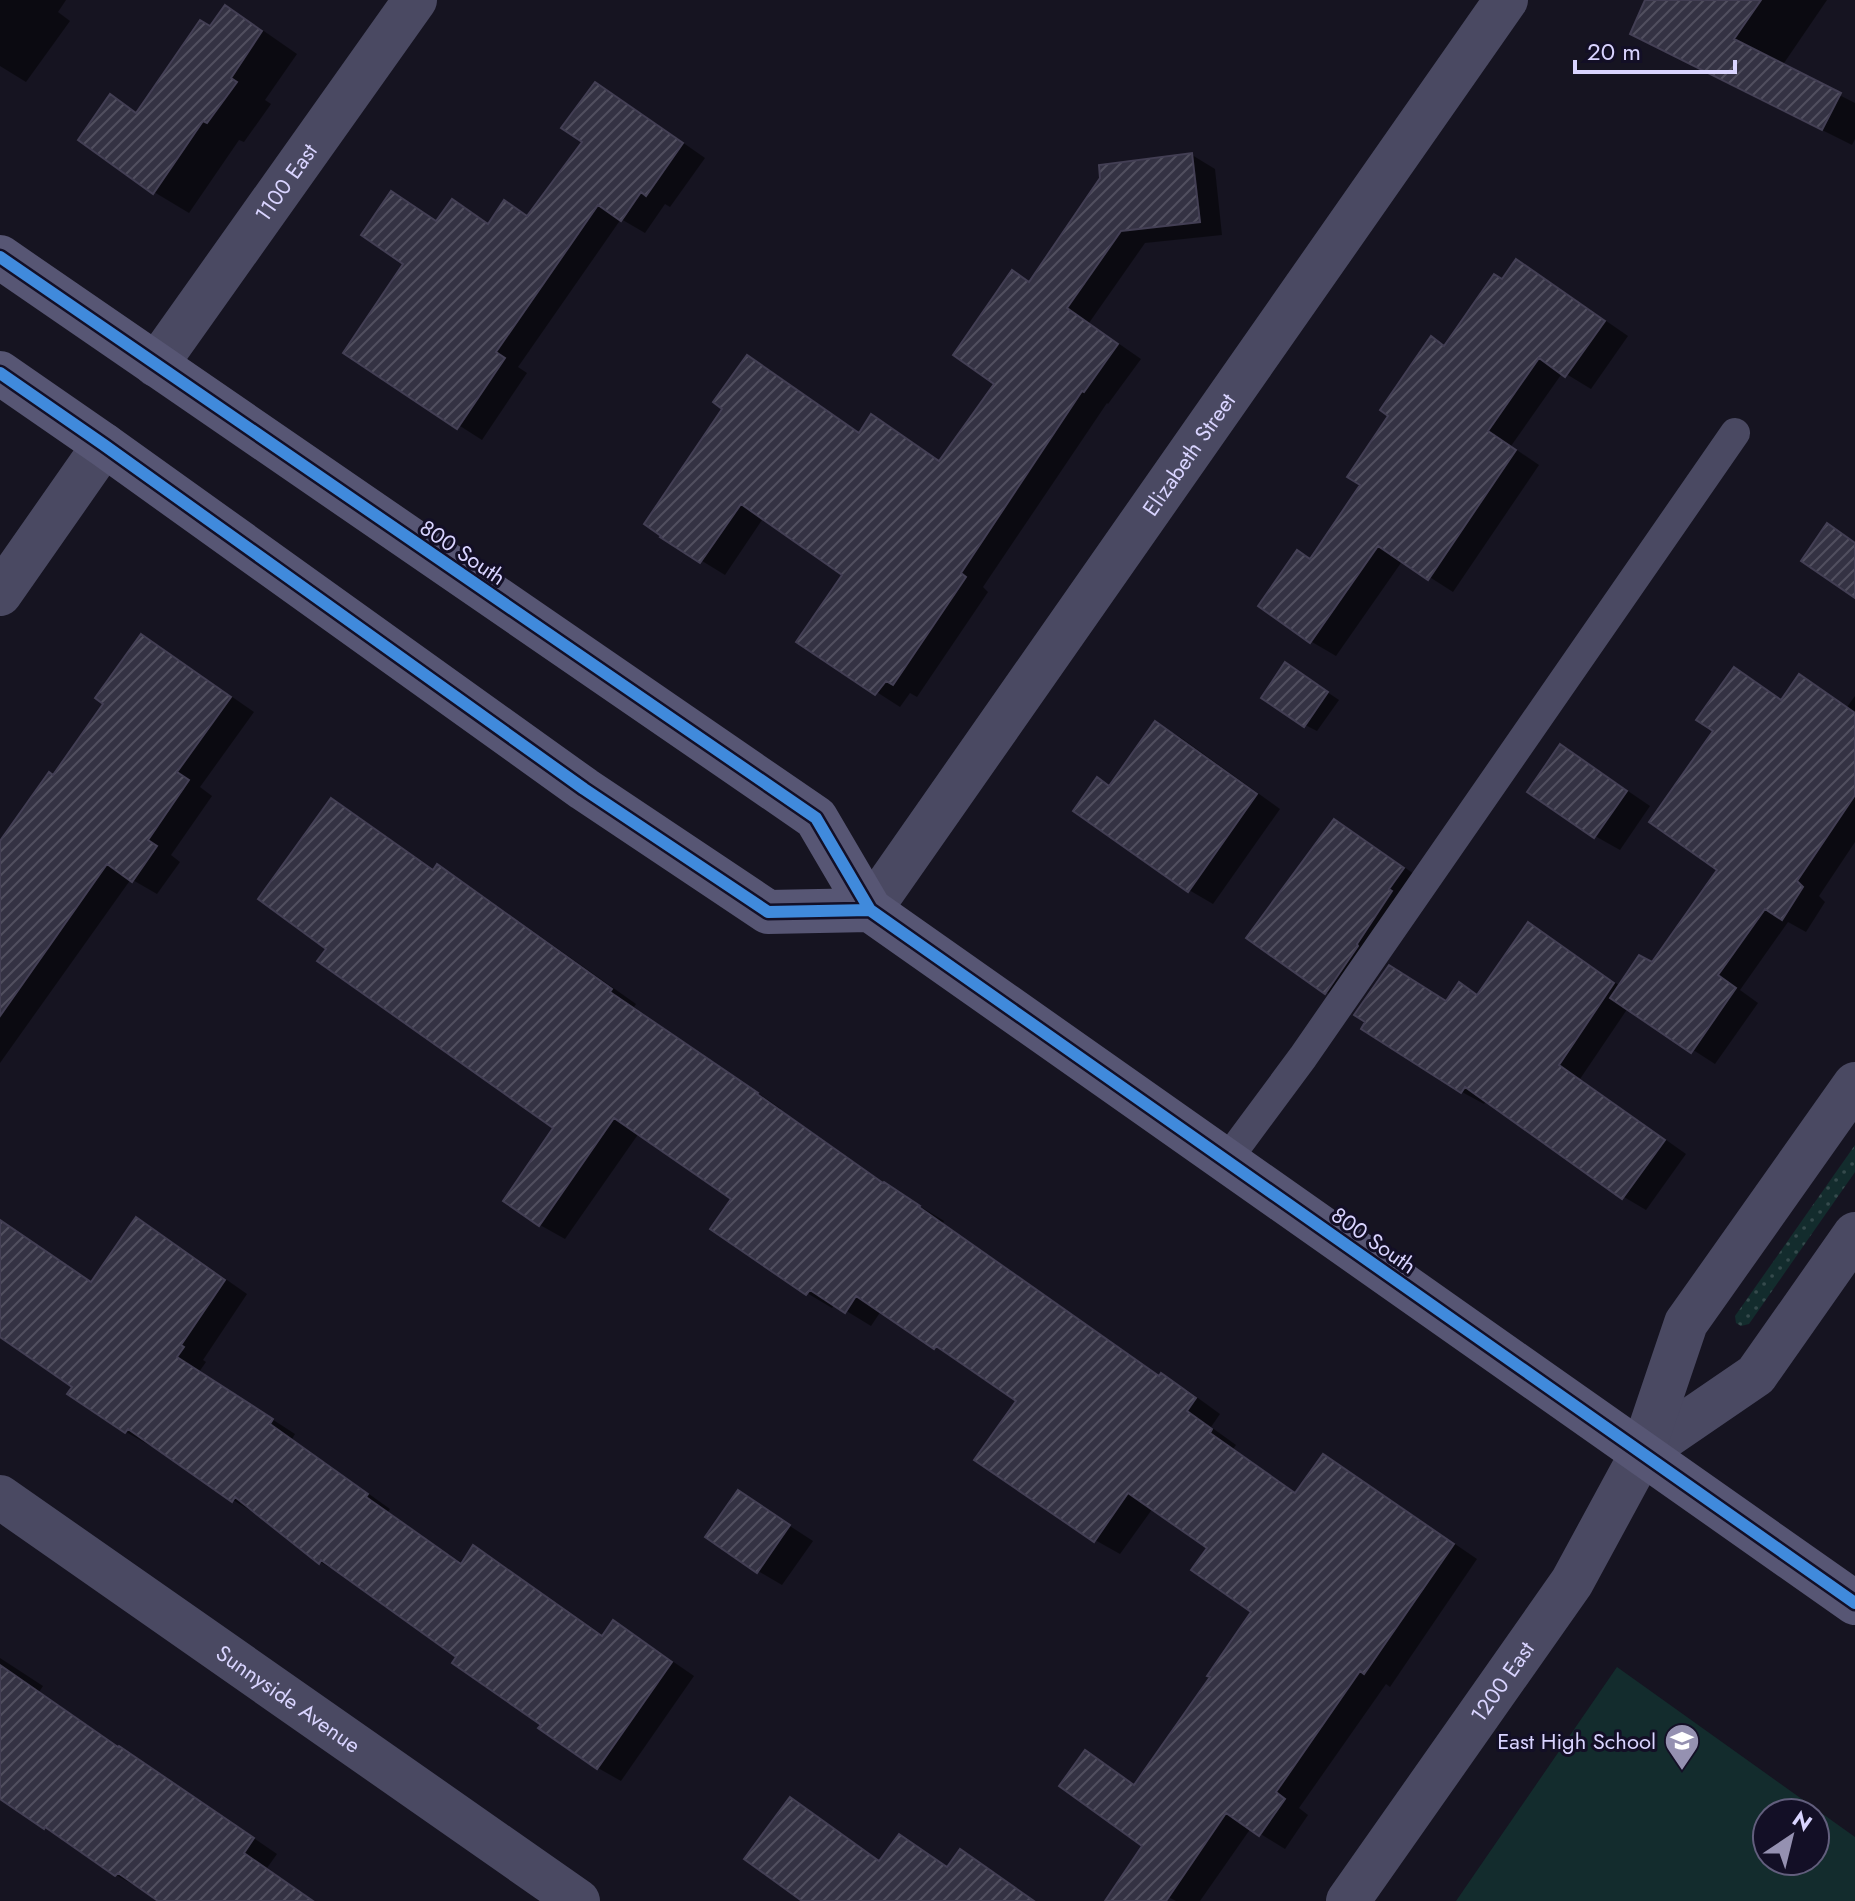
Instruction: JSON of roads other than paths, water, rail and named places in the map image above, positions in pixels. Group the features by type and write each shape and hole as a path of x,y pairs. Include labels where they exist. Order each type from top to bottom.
{"main road":[{"name":"800 South","path":"0,257 816,818 870,910 1855,1603"},
{"path":"0,373 584,789 768,912 870,910"}],"street":[{"name":"1100 East","path":"156,365 415,0"},
{"name":"Elizabeth Street","path":"870,910 1506,0"},
{"path":"0,594 104,445"},
{"name":"1200 East","path":"1348,1901 1572,1582 1642,1453 1686,1323 1855,1084"},
{"name":"1200 East","path":"1642,1453 1756,1375 1855,1234"},
{"name":"Sunnyside Avenue","path":"0,1497 578,1901"}],"lane":[{"path":"1226,1161 1303,1057 1735,433"}],"place":[{"name":"East High School","path":"1682,1772"}]}
